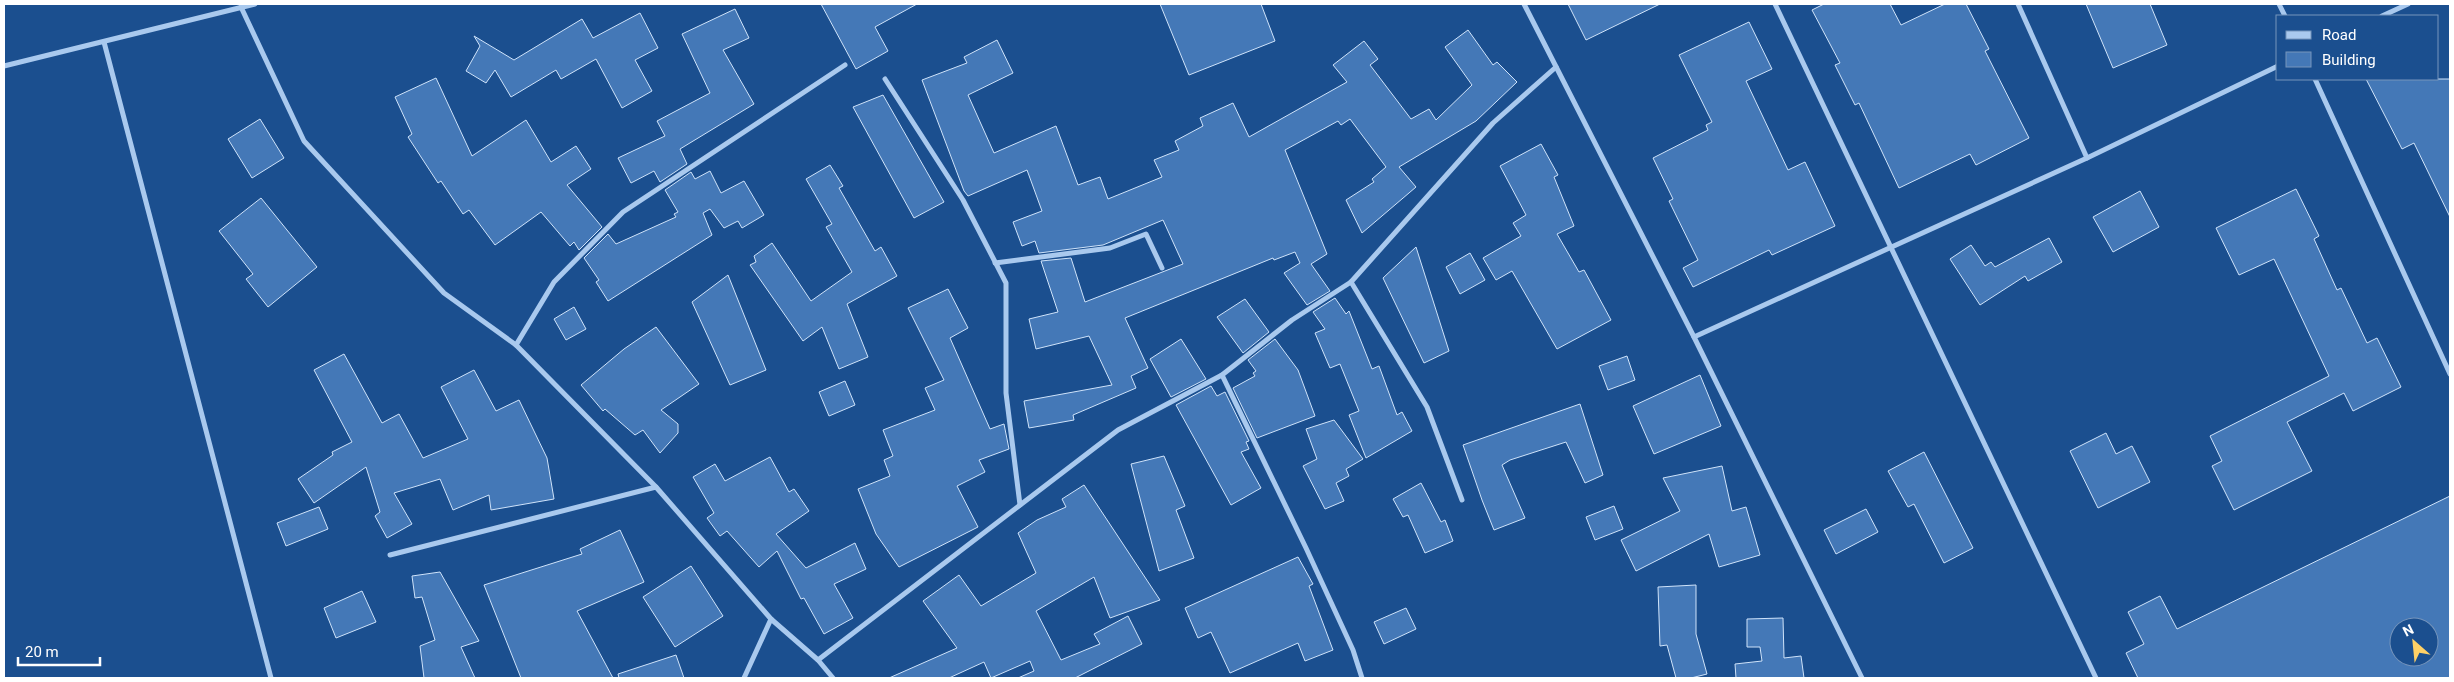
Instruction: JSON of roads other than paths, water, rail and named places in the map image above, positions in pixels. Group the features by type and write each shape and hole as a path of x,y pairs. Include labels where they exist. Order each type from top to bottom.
{"street":[{"path":"4,66 255,4"},
{"path":"1524,4 1694,337 1862,678"},
{"path":"1775,4 2096,678"},
{"path":"2018,4 2087,158"},
{"path":"2278,4 2284,15"},
{"path":"2384,15 2408,4"},
{"path":"241,7 304,141 444,293 516,346 656,487 771,619 818,660 833,678"},
{"path":"104,42 271,678"},
{"path":"516,346 554,282 623,212 845,65"},
{"path":"818,660 1118,430 1222,375 1292,320 1351,282 1494,123 1556,67"},
{"path":"1694,337 2087,158 2276,67"},
{"path":"885,79 964,200 1006,283 1006,393 1020,504"},
{"path":"2315,80 2450,374"},
{"path":"995,263 1110,248 1146,234 1162,268"},
{"path":"1351,282 1427,407 1462,500"},
{"path":"1222,375 1306,548 1353,650 1362,678"},
{"path":"390,555 656,487"},
{"path":"744,678 771,619"}]}
